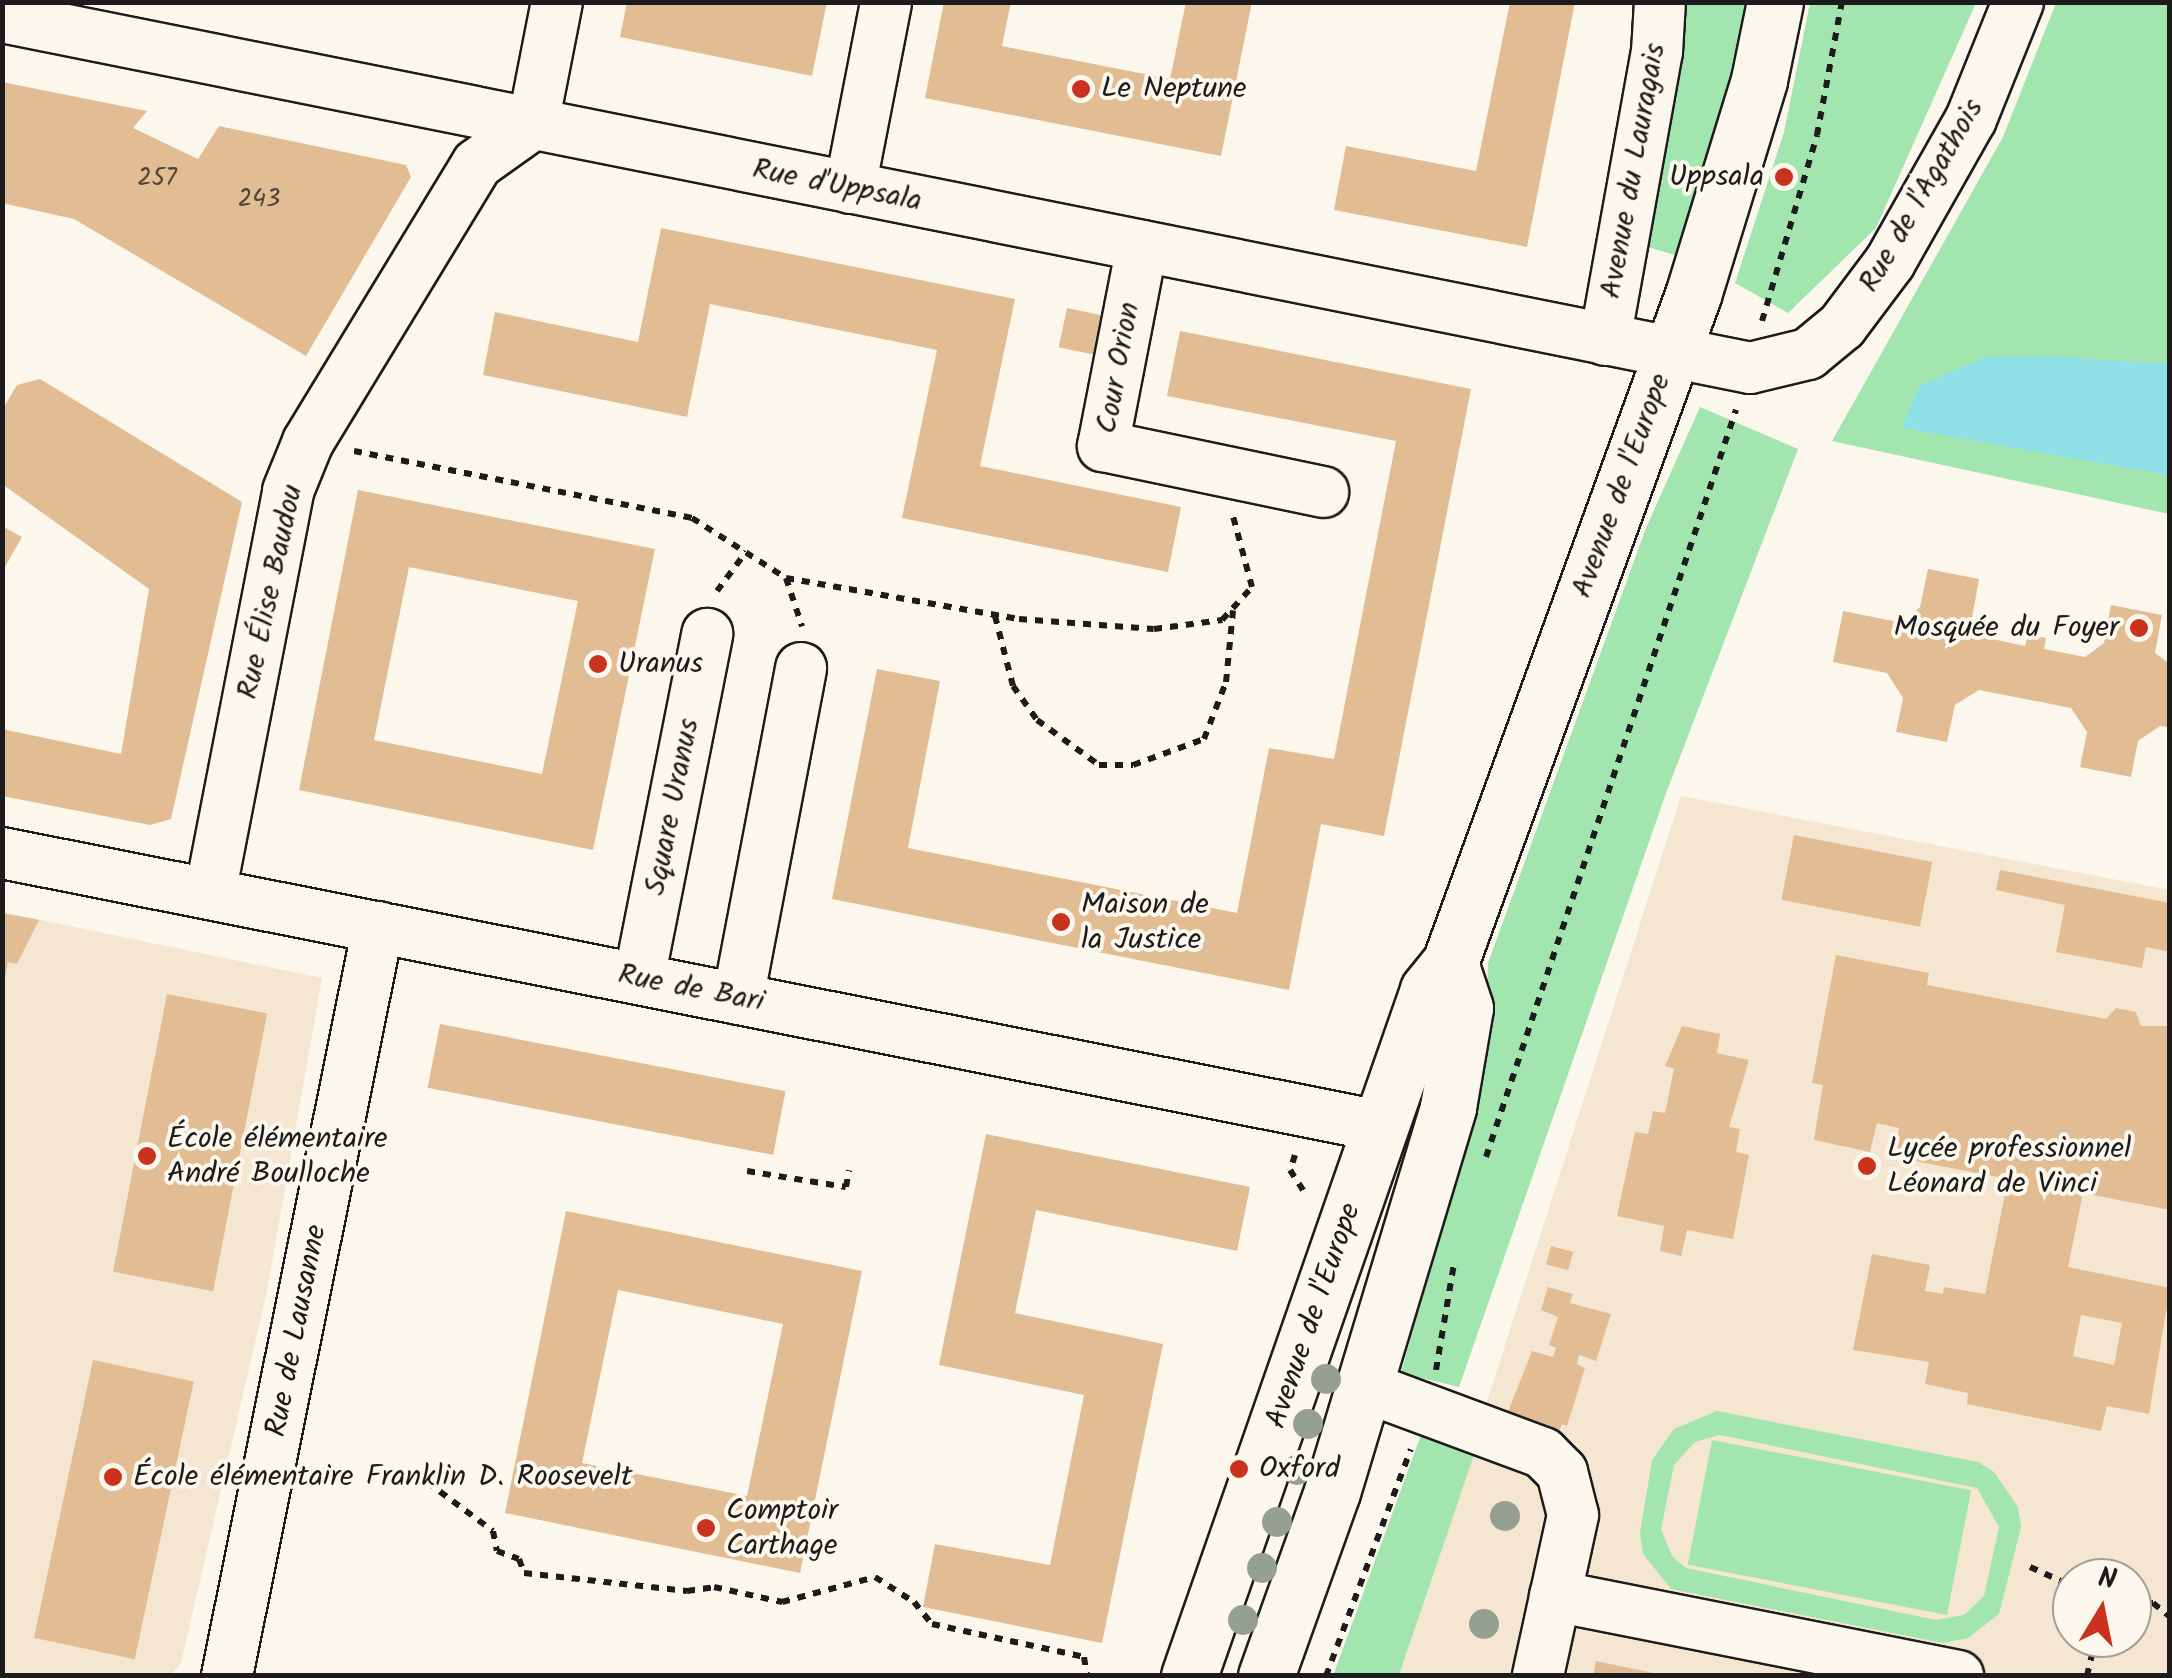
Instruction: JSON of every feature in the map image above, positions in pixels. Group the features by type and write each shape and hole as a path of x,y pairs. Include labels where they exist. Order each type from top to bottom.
{"main road":[{"name":"Avenue de l'Europe","path":"1188,1676 1428,990 1450,963 1671,353 1760,80 1775,2"},
{"name":"Avenue de l'Europe","path":"1266,1676 1363,1386 1448,1108 1465,1008 1450,963"},
{"path":"1380,1126 1411,1134 1372,1265 1390,1295"}],"street":[{"path":"533,124 557,2"},
{"path":"850,188 886,2"},
{"name":"Avenue du Lauragais","path":"1605,340 1651,89 1660,2"},
{"name":"Rue de l'Agathois","path":"1671,353 1750,368 1808,354 1842,326 1880,275 1971,119 2018,2"},
{"name":"Rue d'Uppsala","path":"2,18 142,23 533,124 1671,353"},
{"name":"Rue Élise Baudou","path":"210,894 288,491 308,442 477,164 533,124"},
{"name":"Cour Orion","path":"1142,246 1103,446 1323,492"},
{"name":"Square Uranus","path":"639,979 707,634"},
{"path":"738,998 801,668"},
{"name":"Rue de Bari","path":"2,853 1380,1126"},
{"name":"Rue de Lausanne","path":"228,1676 378,927"},
{"path":"1363,1386 1543,1454 1562,1472 1574,1515 1538,1676"},
{"path":"1555,1596 1958,1676"}],"path":[{"path":"1480,1174 1750,368 1817,134 1842,2"},
{"path":"308,442 692,518 786,578 995,616 1154,629 1222,620 1252,587 1228,499 1228,473"},
{"path":"786,578 802,614 801,668"},
{"path":"995,616 1012,686 1037,720 1100,765 1133,764 1204,739 1226,682 1233,607"},
{"path":"747,1171 846,1187 849,1170"},
{"path":"1326,1676 1425,1410 1456,1258"},
{"path":"427,1482 493,1531 497,1551 519,1559 524,1573 687,1591 714,1587 782,1602 874,1576 914,1602 932,1624 1084,1656 1087,1676"},
{"path":"2030,1567 2052,1577"}],"shaded area":[{"name":"Lycée professionnel Léonard de Vinci","path":"1681,796 2169,890 2169,1675 1399,1676"},
{"path":"2,912 322,978 267,1291 181,1663 171,1675 3,1675"}],"green space":[{"path":"1684,3 1749,3 1681,257 1648,247"},
{"path":"1810,3 1976,3 1876,228 1788,313 1735,283 1784,132"},
{"path":"2056,3 2169,3 2169,514 1832,441 2003,137"},
{"path":"1700,407 1798,449 1665,796 1459,1387 1401,1373 1484,1071 1488,963 1646,528"},
{"path":"1717,1411 1978,1462 1994,1472 2018,1507 2021,1527 1999,1614 1968,1638 1943,1643 1671,1589 1643,1554 1640,1533 1652,1460 1674,1429","holes":["1720,1435 1977,1488 1999,1527 1984,1596 1964,1615 1936,1620 1686,1568 1672,1556 1661,1529 1674,1465 1695,1442"]},
{"path":"1422,1432 1476,1449 1399,1675 1333,1676"},
{"path":"1712,1440 1971,1490 1947,1615 1688,1565"}],"water":[{"path":"2048,356 2169,364 2169,475 1902,428 1919,386 1985,357"}],"building":[{"path":"627,2 827,2 812,76 620,37"},
{"name":"Le Neptune","path":"944,2 1011,2 1002,46 1170,79 1186,2 1252,2 1221,156 925,98"},
{"path":"1510,2 1575,2 1527,247 1334,210 1346,146 1476,171"},
{"path":"2,82 147,111 133,128 198,159 219,126 406,165 411,177 306,356 74,219 2,203"},
{"path":"661,228 1015,299 980,466 1181,507 1168,572 902,518 937,350 710,304 687,417 483,375 495,312 638,342"},
{"path":"1067,308 1106,316 1098,355 1059,347"},
{"path":"1180,331 1471,389 1384,836 1321,824 1289,990 832,899 877,669 940,681 908,848 1237,913 1269,748 1334,759 1396,441 1167,396"},
{"path":"40,379 242,502 171,819 150,825 2,796 2,729 121,754 149,589 2,484 2,410 17,385"},
{"name":"Uranus","path":"358,490 655,549 593,850 299,790","holes":["409,567 578,601 542,774 374,740"]},
{"path":"2,526 22,537 2,572"},
{"path":"1928,569 1979,579 1972,618 1983,637 2025,646 2028,634 2046,638 2044,649 2085,657 2104,643 2111,605 2162,615 2155,653 2170,664 2170,727 2160,726 2138,741 2131,777 2080,767 2087,732 2071,708 1979,690 1955,705 1947,742 1896,732 1903,698 1887,673 1833,662 1843,611 1903,623 1920,607"},
{"path":"1794,835 1932,862 1920,927 1781,900"},
{"path":"2000,870 2170,903 2170,952 2146,947 2142,968 2056,952 2065,905 1996,890"},
{"path":"2,913 39,920 17,964 8,962 4,981"},
{"path":"1836,955 1929,973 1927,985 2106,1019 2116,1008 2136,1012 2141,1026 2170,1026 2170,1210 2083,1193 2068,1267 2170,1288 2149,1414 2107,1406 2101,1431 1967,1404 1968,1393 1925,1384 1929,1362 1853,1350 1872,1254 1930,1265 1925,1291 1943,1294 1944,1287 1985,1294 2008,1179 1894,1157 1899,1128 1877,1123 1870,1152 1814,1140 1823,1085 1812,1083","holes":["2081,1315 2122,1323 2114,1365 2073,1356"]},
{"path":"167,994 267,1013 213,1291 113,1272"},
{"path":"440,1024 786,1091 773,1155 428,1088"},
{"path":"1682,1026 1720,1034 1717,1053 1749,1060 1729,1127 1740,1129 1736,1152 1749,1155 1733,1239 1687,1230 1681,1256 1660,1251 1664,1226 1617,1216 1635,1132 1648,1134 1653,1111 1665,1113 1674,1069 1665,1066"},
{"path":"986,1134 1250,1187 1237,1251 1036,1210 1015,1313 1163,1344 1102,1643 923,1607 935,1544 1050,1565 1084,1395 939,1365"},
{"path":"566,1211 862,1271 800,1573 505,1513","holes":["618,1290 783,1324 747,1496 582,1463"]},
{"path":"1551,1246 1573,1252 1568,1270 1546,1264"},
{"path":"1548,1287 1573,1294 1570,1303 1611,1314 1596,1361 1579,1355 1577,1364 1585,1368 1567,1426 1562,1424 1555,1443 1502,1427 1532,1351 1553,1357 1556,1348 1549,1345 1558,1317 1541,1310"},
{"path":"93,1360 194,1381 135,1659 34,1638"},
{"path":"1596,1661 1658,1674 1658,1676 1593,1676"}],"place":[{"name":"Le Neptune","path":"1081,89"},
{"name":"Uppsala","path":"1784,177"},
{"name":"Mosquée du Foyer","path":"2139,628"},
{"name":"Uranus","path":"598,664"},
{"name":"Maison de la Justice","path":"1061,922"},
{"name":"École élémentaire André Boulloche","path":"147,1156"},
{"name":"Lycée professionnel Léonard de Vinci","path":"1867,1166"},
{"name":"Oxford","path":"1239,1469"},
{"name":"École élémentaire Franklin D. Roosevelt","path":"113,1477"},
{"name":"Comptoir Carthage","path":"706,1528"}]}
